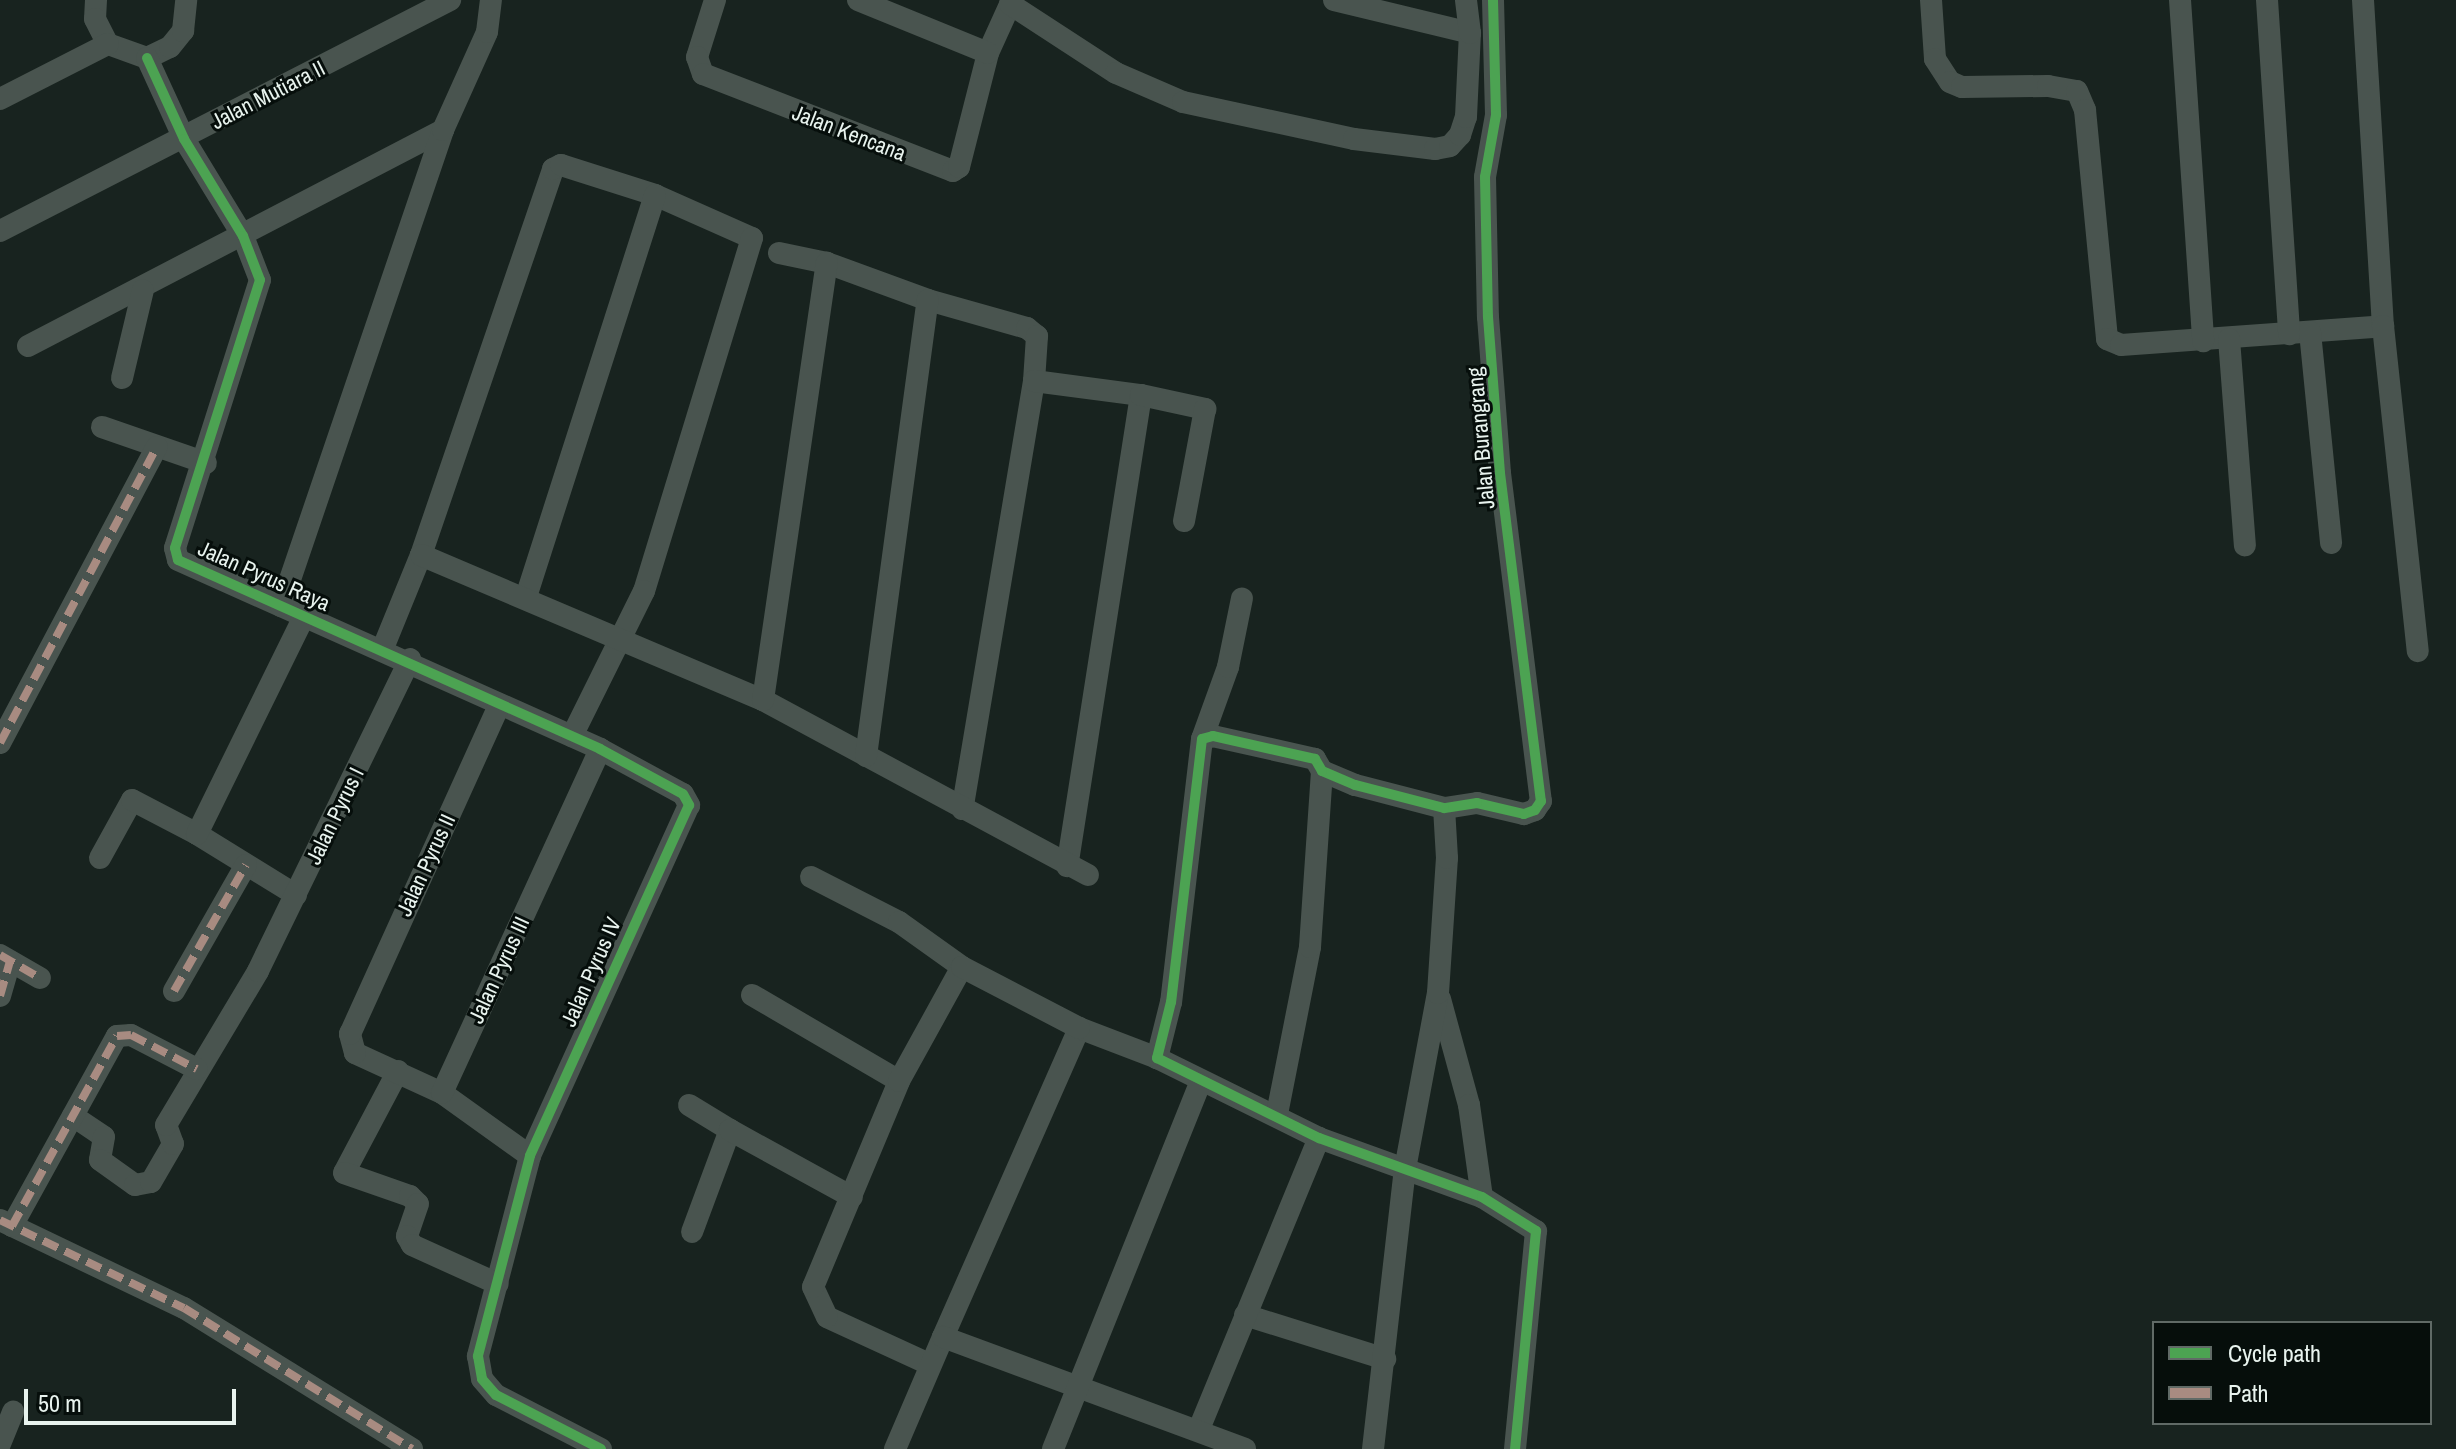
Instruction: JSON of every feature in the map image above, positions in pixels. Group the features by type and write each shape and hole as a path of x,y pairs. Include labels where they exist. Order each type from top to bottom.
{"street":[{"path":"96,0 95,19 108,44 147,58 170,47 183,31 193,4"},
{"name":"Jalan Mutiara II","path":"0,231 450,0"},
{"path":"281,606 443,130 487,32 491,0"},
{"name":"Jalan Kencana","path":"715,0 697,57 703,74 947,171 959,167 988,53"},
{"path":"858,0 988,53 1011,2 1116,73 1183,102 1354,139 1435,149 1450,146 1460,135 1466,117 1470,33 1466,0"},
{"path":"1334,0 1470,33"},
{"name":"Jalan Burangrang","path":"1444,808 1477,803 1524,814 1539,807 1541,792 1500,473 1488,317 1485,177 1496,115 1493,0"},
{"path":"1931,0 1935,59 1950,82 1962,87 2048,86 2077,91 2085,110 2107,339 2121,345 2383,326"},
{"path":"2180,0 2203,341"},
{"path":"2267,0 2300,333 2331,543"},
{"path":"2363,0 2383,326 2418,651"},
{"path":"0,99 108,44"},
{"name":"Jalan Pyrus Raya","path":"147,58 184,139 243,236 260,280 206,463 175,548 178,560 304,617 410,659 600,749 683,794 689,805"},
{"path":"28,346 143,290 443,130"},
{"path":"383,648 421,555 551,172 561,165 655,195 752,238 644,591 572,736"},
{"path":"526,597 655,195"},
{"path":"779,253 827,263 928,300 1031,330 1038,340 1034,381 962,809"},
{"path":"763,700 827,263"},
{"path":"122,378 143,290"},
{"path":"866,756 928,300"},
{"path":"2229,339 2245,545"},
{"path":"1034,381 1141,395 1205,409 1184,521"},
{"path":"421,555 763,700 1078,870 1141,395"},
{"path":"102,427 206,463"},
{"path":"0,743 157,447"},
{"path":"1157,1058 1171,1002 1202,739 1228,667 1242,598"},
{"path":"197,834 304,617"},
{"name":"Jalan Pyrus I","path":"73,1116 104,1137 100,1160 143,1186 173,1144 166,1125 258,971 410,659"},
{"name":"Jalan Pyrus II","path":"398,1071 355,1053 352,1026 500,704"},
{"path":"1202,739 1213,736 1315,759 1322,771 1310,947 1277,1114"},
{"name":"Jalan Pyrus III","path":"442,1093 600,749"},
{"path":"1322,771 1444,808 1447,858 1438,993 1405,1169 1373,1449"},
{"path":"100,858 132,800 197,834 296,895"},
{"name":"Jalan Pyrus IV","path":"601,1449 496,1395 482,1379 481,1336 498,1284 530,1156 689,805"},
{"path":"174,991 246,865"},
{"path":"811,877 899,922 962,967 1079,1028 1157,1058 1200,1083 1277,1114 1319,1138 1482,1197 1536,1231 1515,1449"},
{"path":"0,996 5,958 40,978"},
{"path":"929,1364 827,1317 813,1287 899,1081 962,967"},
{"path":"1438,993 1469,1105 1482,1197"},
{"path":"752,995 899,1081"},
{"path":"895,1449 929,1364 1079,1028"},
{"path":"197,1069 121,1034 6,1223 184,1308 412,1449"},
{"path":"498,1284 412,1245 407,1236 418,1204 410,1196 344,1173 398,1071 442,1093 530,1156"},
{"path":"1053,1449 1076,1385 1200,1083"},
{"path":"689,1105 852,1197"},
{"path":"692,1232 730,1130"},
{"path":"1199,1429 1319,1138"},
{"path":"1245,1315 1385,1359"},
{"path":"943,1337 1199,1429 1245,1449"},
{"path":"0,1444 13,1411"}],"marked path":[{"path":"0,743 157,447"},
{"path":"174,991 246,865"},
{"path":"0,955 40,978"},
{"path":"0,996 10,961"},
{"path":"12,1226 117,1036 131,1035 197,1069"},
{"path":"0,1220 184,1308 412,1449"}],"cycle path":[{"path":"1493,0 1496,115 1485,177 1488,317 1500,473 1541,801 1535,810 1524,814 1477,803 1444,808 1355,785 1322,771 1315,759 1213,736 1202,739 1171,1002 1157,1058 1319,1138 1482,1197 1536,1231 1515,1449"},
{"path":"147,58 184,139 243,236 260,280 175,548 178,560 600,749 683,794 689,805 530,1156 478,1356 482,1379 496,1395 601,1449"}]}
